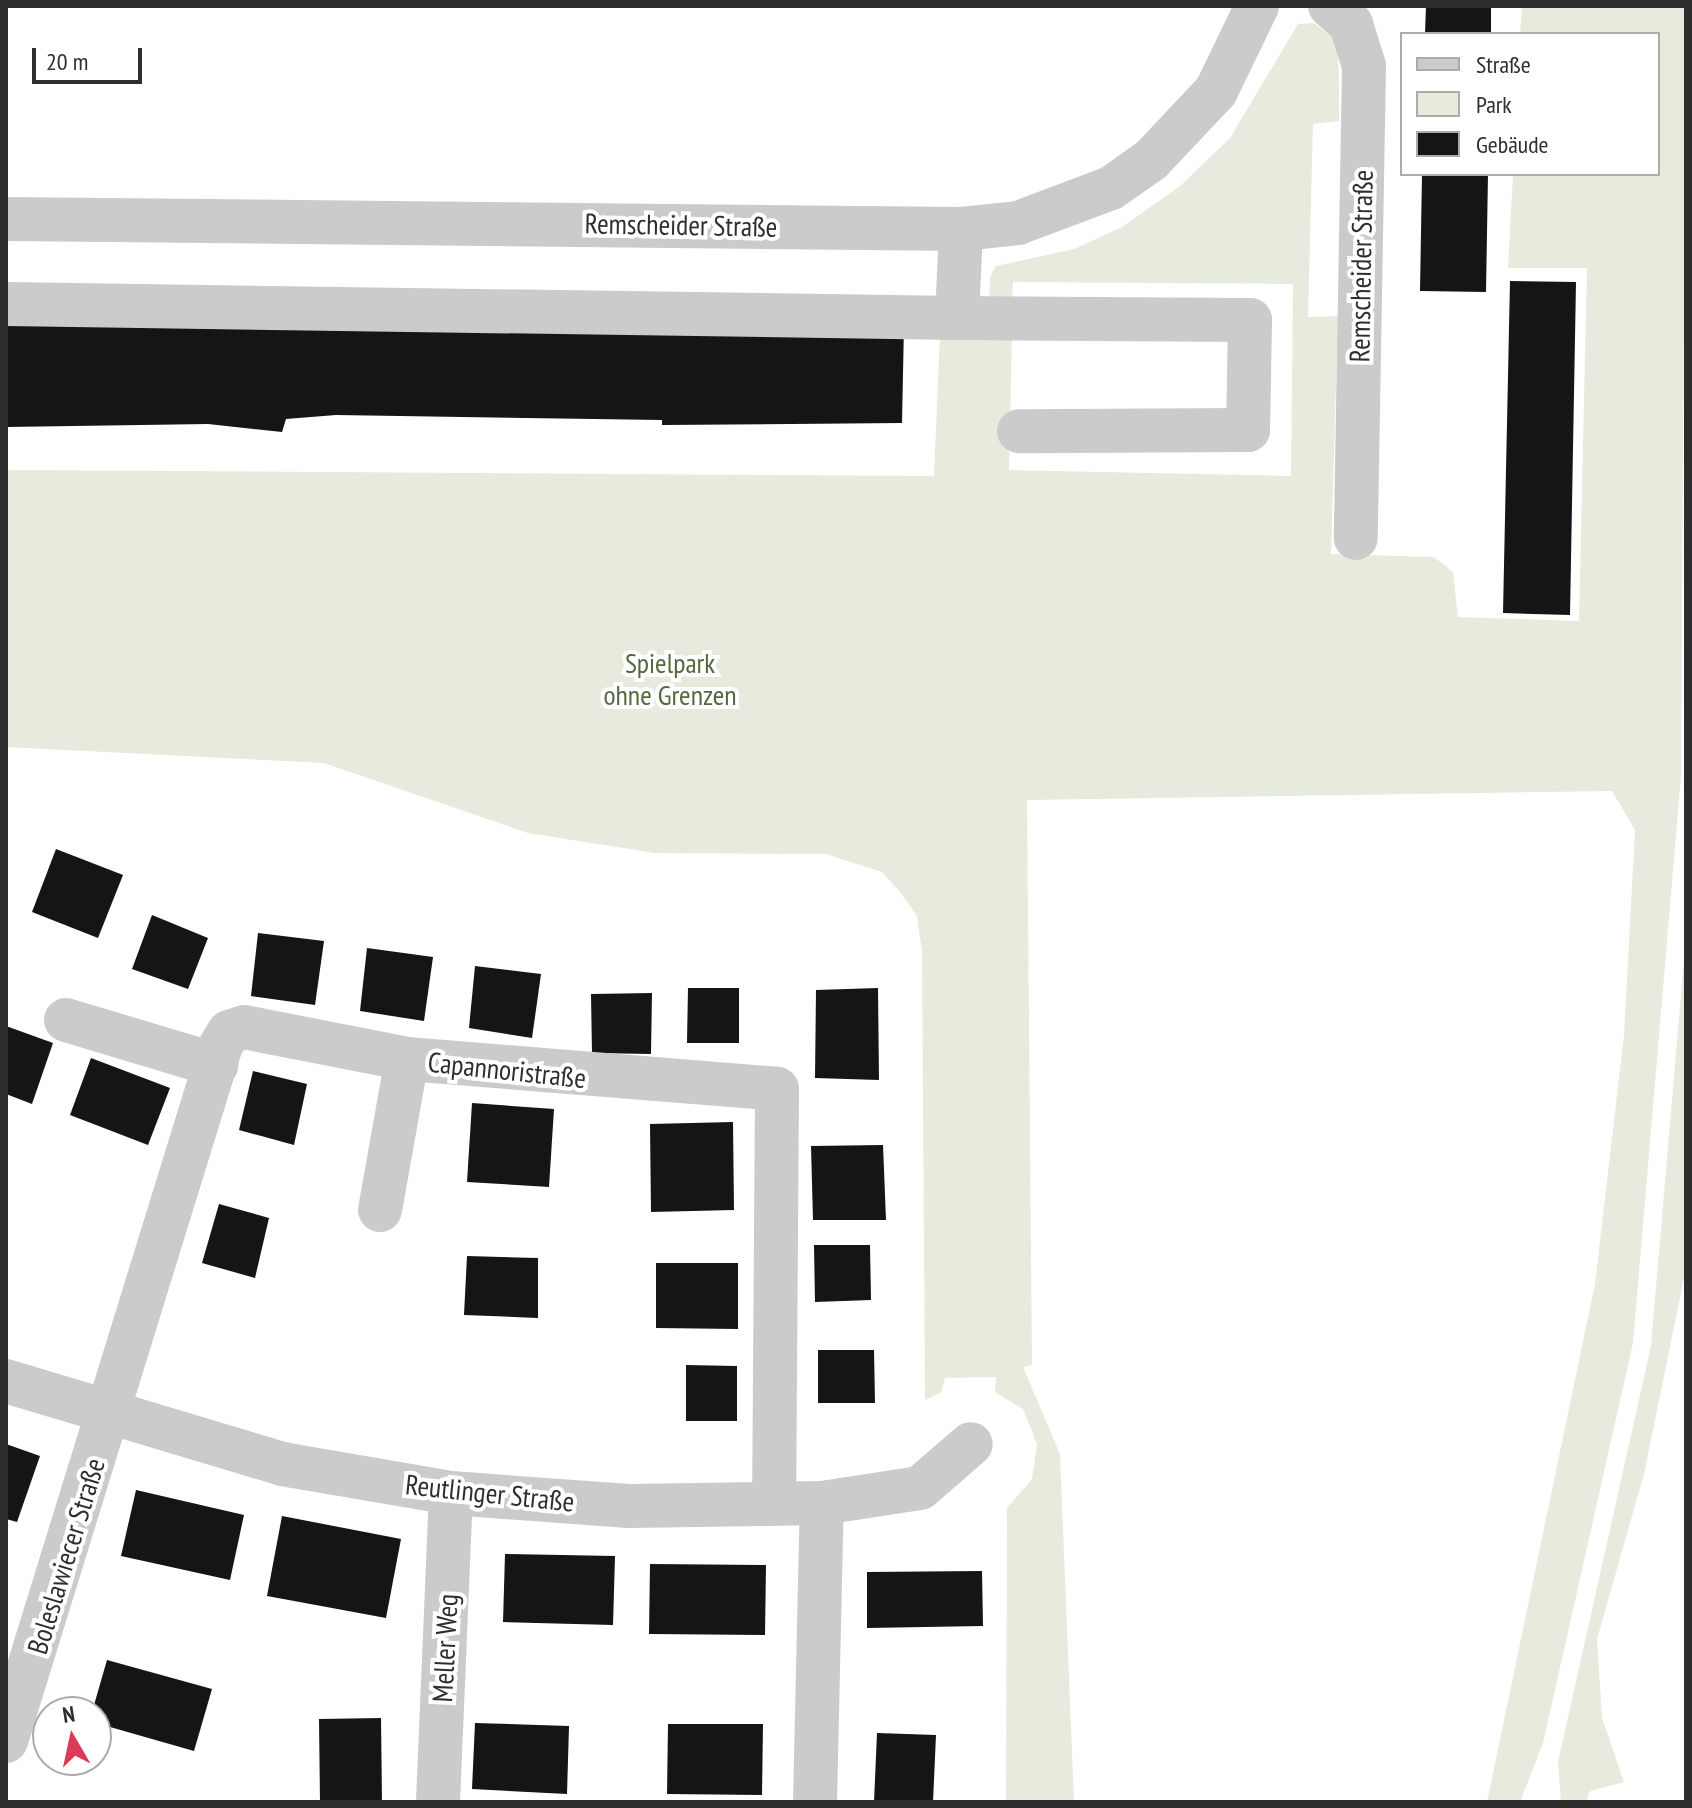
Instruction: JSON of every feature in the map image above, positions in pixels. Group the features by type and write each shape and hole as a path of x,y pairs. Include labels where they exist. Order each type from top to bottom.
{"street":[{"name":"Remscheider Straße","path":"6,219 961,229 1068,208 1151,160 1216,91 1257,6"},
{"name":"Remscheider Straße","path":"1330,6 1351,24 1364,66 1356,538"},
{"path":"957,318 961,229"},
{"path":"6,304 1250,320 1248,430 1019,431"},
{"path":"66,1020 216,1065"},
{"name":"Capannoristraße","path":"108,1416 216,1065 229,1032 244,1027 407,1059 777,1089 774,1504"},
{"path":"380,1210 407,1059"},
{"name":"Reutlinger Straße","path":"6,1381 108,1416 282,1464 451,1493 629,1506 822,1503 920,1488 971,1444"},
{"name":"Boleslawiecer Straße","path":"6,1741 108,1416"},
{"name":"Meller Weg","path":"438,1802 451,1493"},
{"path":"815,1802 822,1503"}],"green space":[{"name":"Spielpark ohne Grenzen","path":"1522,6 1686,6 1681,776 1633,1343 1543,1743 1520,1802 1487,1802 1595,1284 1624,1035 1635,830 1612,791 1027,800 1032,1365 1023,1367 1060,1454 1074,1802 1006,1802 1007,1508 1032,1479 1037,1444 1023,1409 995,1392 996,1377 945,1378 941,1392 925,1400 922,952 917,916 901,893 882,872 826,854 655,853 528,833 324,763 6,747 6,470 934,476 940,333 1012,334 1009,470 1291,476 1293,284 1013,282 1012,306 989,305 990,277 996,266 1074,249 1122,227 1179,187 1230,138 1298,24 1314,23 1337,41 1339,73 1339,121 1313,124 1308,317 1338,316 1331,554 1434,557 1453,572 1458,617 1579,621 1587,268 1508,268 1513,176 1660,176 1660,32 1520,32"},
{"path":"1686,936 1684,1278 1644,1474 1597,1639 1602,1718 1624,1782 1590,1791 1586,1802 1561,1802 1558,1762 1651,1346"}],"building":[{"path":"1426,6 1491,6 1491,32 1425,32"},
{"path":"1422,176 1488,176 1486,292 1420,291"},
{"path":"1510,281 1576,282 1570,615 1503,613"},
{"path":"6,304 904,325 902,423 662,425 662,420 336,415 286,419 282,432 208,424 6,427"},
{"path":"56,849 123,875 98,938 32,912"},
{"path":"152,915 208,938 188,989 132,969"},
{"path":"258,933 324,941 315,1005 251,996"},
{"path":"367,948 433,957 424,1021 360,1011"},
{"path":"475,966 541,974 532,1038 469,1028"},
{"path":"688,988 739,988 739,1043 687,1043"},
{"path":"878,988 879,1080 815,1078 816,990"},
{"path":"652,993 651,1054 592,1053 591,994"},
{"path":"6,1026 53,1043 32,1104 6,1094"},
{"path":"91,1058 170,1088 148,1145 70,1115"},
{"path":"253,1071 307,1084 294,1145 239,1130"},
{"path":"472,1103 554,1109 549,1187 467,1182"},
{"path":"733,1122 734,1210 651,1212 650,1124"},
{"path":"883,1145 886,1220 813,1220 811,1146"},
{"path":"219,1204 269,1218 255,1278 202,1263"},
{"path":"814,1245 870,1245 871,1300 815,1302"},
{"path":"467,1256 538,1258 538,1318 464,1315"},
{"path":"656,1263 738,1263 738,1329 656,1328"},
{"path":"818,1350 874,1350 875,1403 818,1403"},
{"path":"686,1365 737,1366 737,1421 686,1421"},
{"path":"6,1444 40,1456 17,1522 6,1519"},
{"path":"136,1490 244,1515 230,1580 121,1556"},
{"path":"282,1516 401,1539 386,1618 267,1596"},
{"path":"505,1554 615,1556 613,1625 503,1622"},
{"path":"650,1564 766,1565 765,1635 649,1634"},
{"path":"982,1571 983,1626 867,1628 867,1572"},
{"path":"107,1660 212,1689 194,1751 112,1728 112,1696 97,1696"},
{"path":"381,1718 382,1802 320,1802 319,1719"},
{"path":"475,1723 569,1726 567,1794 472,1789"},
{"path":"668,1724 763,1724 762,1795 667,1794"},
{"path":"877,1733 936,1735 933,1802 874,1802"}]}
